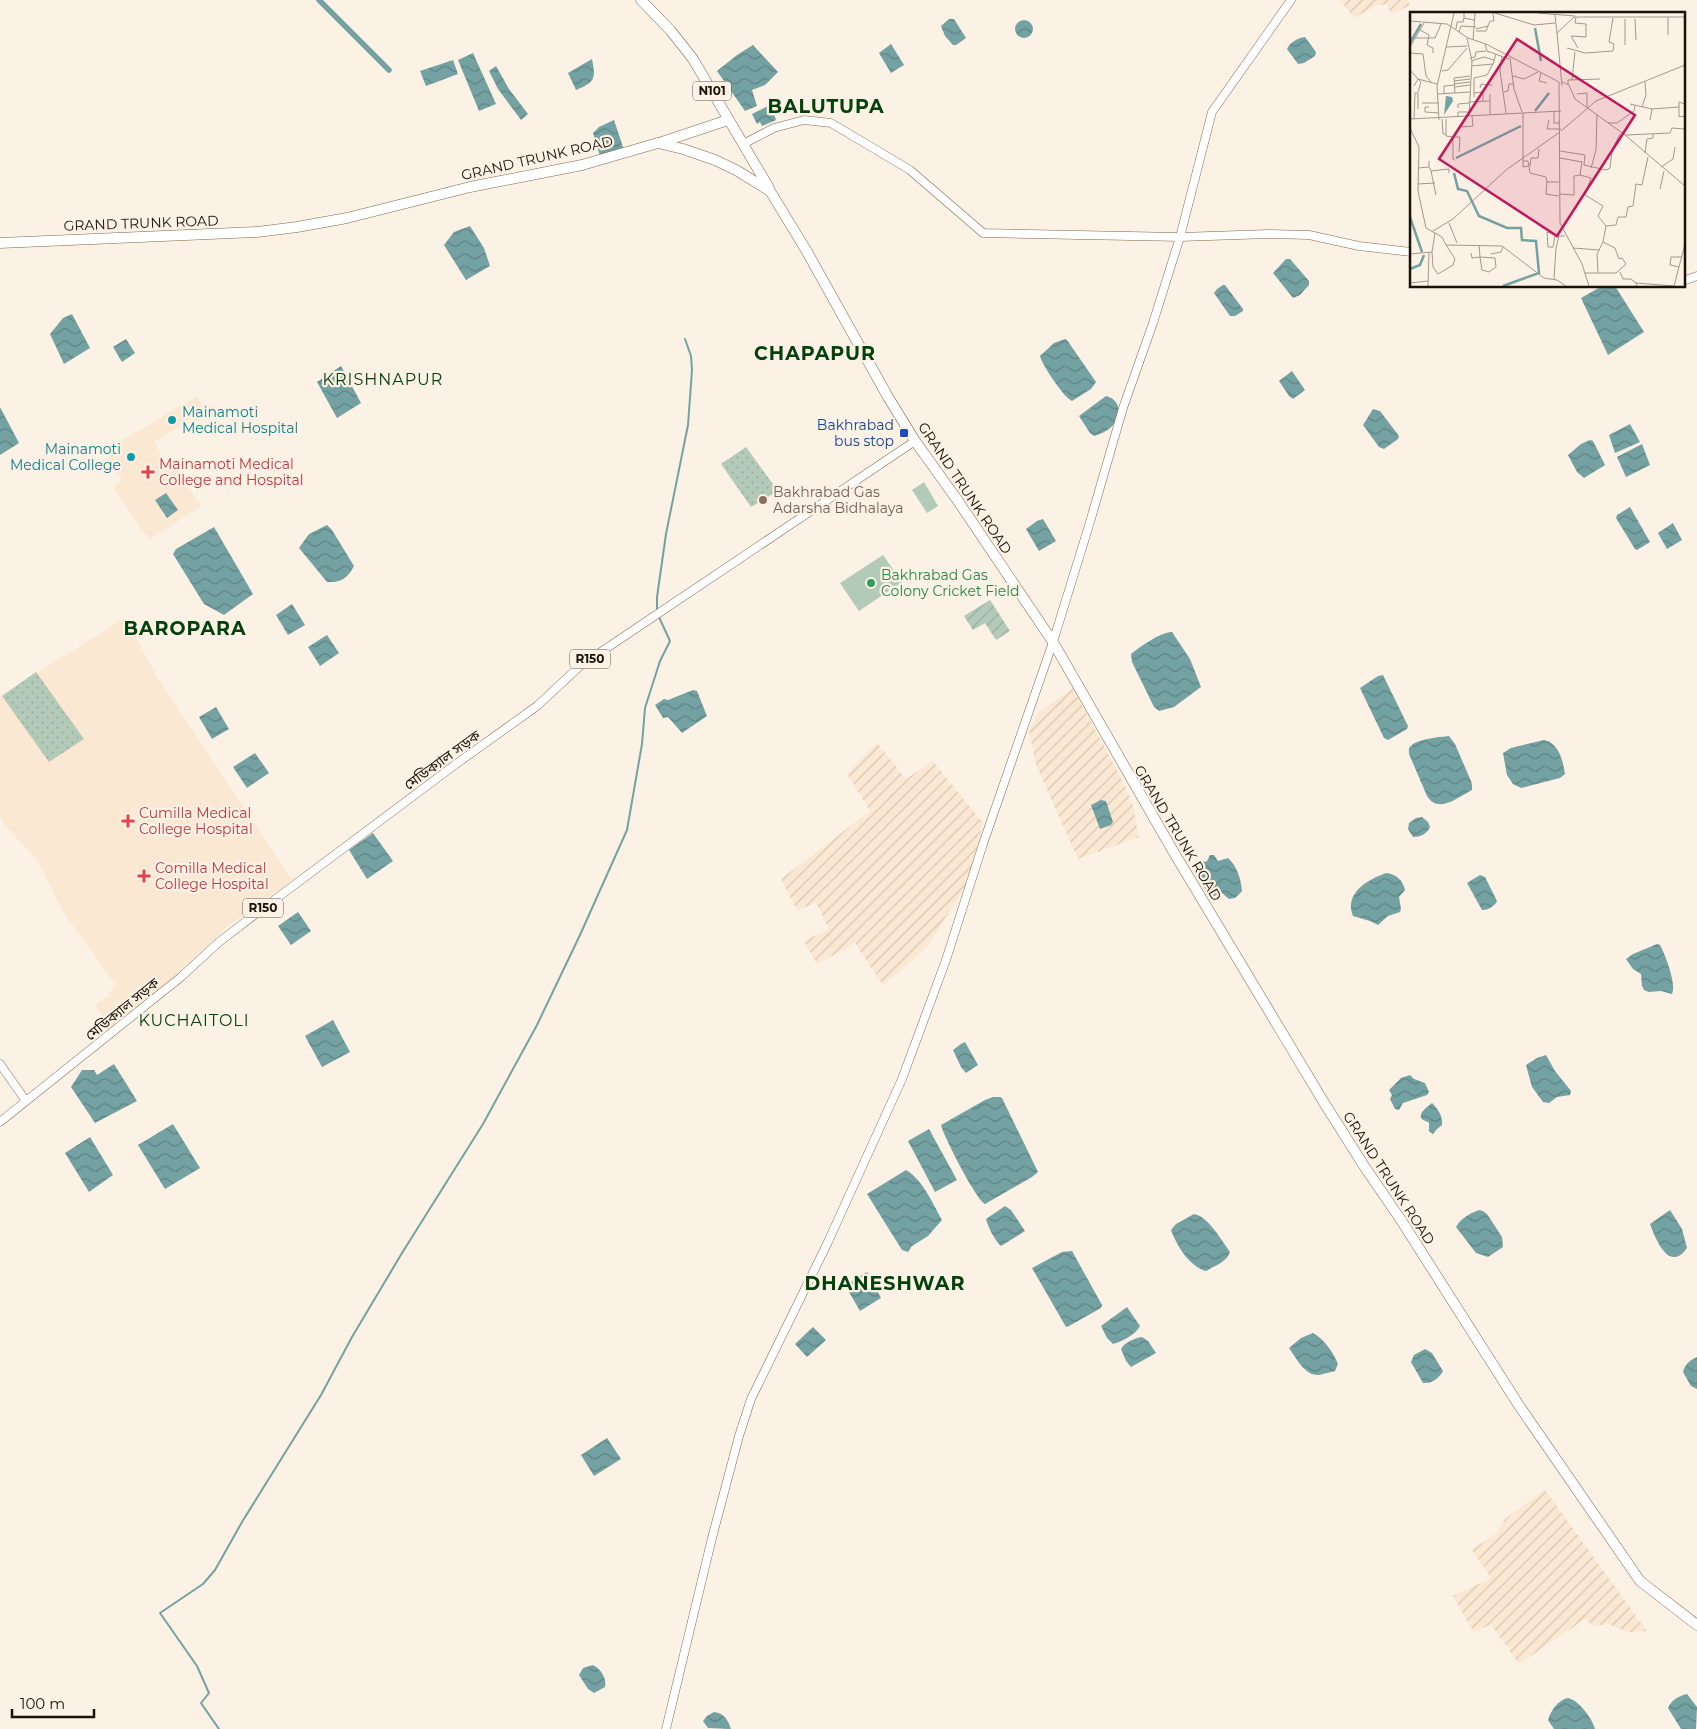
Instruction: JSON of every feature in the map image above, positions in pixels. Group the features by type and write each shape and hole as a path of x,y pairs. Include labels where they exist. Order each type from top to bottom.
{"highway":[{"name":"N101","path":"641,0 671,31 693,59 770,191"},
{"name":"N101","path":"658,143 728,120"},
{"name":"GRAND TRUNK ROAD","path":"0,243 257,232 296,227 347,218 481,185 582,165 658,143 683,148 715,160 736,170 770,191 781,207 888,398 915,441 964,509 1053,642 1168,843 1323,1101 1518,1404 1640,1582 1697,1625"}],"main road":[{"path":"666,1729 738,1436 751,1399 827,1244 902,1079 946,960 983,844 1053,642 1090,522 1122,408 1153,323 1180,237 1212,112 1291,0"},
{"path":"743,144 774,128 804,120 831,123 910,170 983,233 1180,237 1269,234 1309,236 1359,246 1410,252"},
{"path":"1684,281 1697,276"},
{"name":"মেডিক্যাল সড়ক","path":"0,1122 109,1036 256,912 537,706 580,666 915,441"},
{"path":"0,1064 26,1101"}],"shaded area":[{"path":"1340,0 1408,0 1410,5 1392,15 1386,4 1375,6 1354,18"},
{"name":"Mainamoti Medical College and Hospital","path":"197,396 205,410 154,442 164,459 173,464 201,506 149,540 114,488 122,480 105,451"},
{"name":"Cumilla Medical College Hospital","path":"125,618 159,680 292,880 223,930 179,972 112,1029 95,1005 107,997 115,984 63,912 37,859 5,826 0,816 0,696"},
{"path":"1073,688 1132,802 1139,837 1078,859 1036,765 1029,731 1039,712"},
{"path":"877,743 906,779 933,761 983,823 969,880 929,944 910,963 883,985 855,943 817,964 804,941 829,929 816,903 797,910 781,879 870,811 847,774"},
{"path":"1545,1490 1647,1631 1627,1632 1609,1624 1593,1626 1585,1619 1519,1664 1491,1624 1474,1633 1453,1596 1491,1578 1472,1550 1498,1532 1505,1519"}],"green space":[{"path":"746,447 778,491 751,507 721,464"},
{"path":"924,482 938,506 927,513 912,490"},
{"name":"Bakhrabad Gas Colony Cricket Field","path":"883,555 902,582 859,611 840,583"},
{"path":"990,600 1010,631 996,640 985,623 973,630 964,616"},
{"path":"36,672 84,739 49,762 2,696"}],"water":[{"path":"949,19 954,19 966,38 956,45 953,45 945,36 941,26"},
{"path":"1020,20 1028,20 1033,25 1031,36 1020,38 1015,33 1015,25"},
{"path":"1305,37 1316,52 1315,56 1304,63 1298,64 1287,49 1290,44"},
{"path":"891,44 904,65 891,73 879,53"},
{"path":"753,45 778,72 765,85 752,90 757,106 745,111 717,71"},
{"path":"473,53 496,104 479,111 458,60"},
{"path":"592,59 593,79 587,85 576,90 568,73"},
{"path":"453,60 458,74 426,86 420,71"},
{"path":"496,66 509,89 528,114 521,120 498,89 489,71"},
{"path":"770,105 775,111 776,120 762,126 760,122 757,124 752,114"},
{"path":"614,120 624,150 600,156 593,133 599,127"},
{"path":"470,226 484,248 490,266 466,280 444,245 454,232"},
{"path":"1286,259 1290,259 1309,281 1309,285 1300,295 1293,298 1273,273"},
{"path":"1225,285 1243,309 1243,311 1235,316 1230,316 1214,293"},
{"path":"1598,288 1616,288 1644,332 1608,355 1581,298"},
{"path":"72,314 90,348 64,364 50,334 63,318"},
{"path":"126,339 135,353 122,362 113,347"},
{"path":"1065,339 1096,382 1091,389 1072,401 1068,399 1054,381 1040,356 1054,343"},
{"path":"341,366 361,403 337,418 317,382"},
{"path":"1292,371 1305,390 1293,399 1279,381"},
{"path":"1106,396 1115,401 1118,406 1118,415 1109,429 1094,436 1079,416"},
{"path":"0,407 19,443 0,455"},
{"path":"1373,409 1380,411 1399,436 1398,439 1384,449 1379,447 1363,425"},
{"path":"1630,424 1640,442 1615,453 1609,435"},
{"path":"1590,440 1593,441 1605,465 1584,478 1577,472 1568,455 1581,444"},
{"path":"1642,444 1650,465 1626,477 1617,457"},
{"path":"166,493 178,510 167,518 155,500"},
{"path":"1630,507 1650,542 1637,550 1616,518 1617,515"},
{"path":"1043,519 1056,541 1039,551 1026,529"},
{"path":"1673,523 1682,540 1667,549 1658,533"},
{"path":"327,525 354,566 346,577 336,582 327,582 299,548 309,534"},
{"path":"214,527 253,594 224,615 204,604 173,554 176,549"},
{"path":"292,604 305,625 288,635 276,615"},
{"path":"1172,632 1190,659 1201,687 1174,707 1159,711 1154,707 1132,662 1131,654 1156,637"},
{"path":"327,635 339,653 320,666 308,647"},
{"path":"1383,675 1408,726 1407,729 1388,740 1384,738 1360,688 1378,676"},
{"path":"693,690 697,691 707,716 682,733 668,717 663,718 655,705 664,699 668,700"},
{"path":"216,707 229,729 212,739 199,717"},
{"path":"1449,736 1455,744 1471,781 1472,790 1448,803 1437,804 1427,796 1409,754 1409,749 1418,742"},
{"path":"1544,740 1557,749 1565,774 1560,778 1521,788 1513,784 1507,775 1503,753 1511,748"},
{"path":"255,753 269,773 247,788 233,767"},
{"path":"1101,800 1106,801 1113,822 1111,825 1100,829 1091,805"},
{"path":"1422,817 1428,822 1430,827 1423,835 1413,837 1408,829 1409,823 1416,818"},
{"path":"373,833 393,861 367,879 349,850"},
{"path":"1210,855 1214,855 1218,861 1228,858 1234,865 1240,877 1242,891 1235,898 1229,899 1222,893 1211,897 1200,881 1195,866 1198,866 1200,860 1207,861"},
{"path":"1386,873 1393,875 1403,883 1405,890 1399,897 1400,912 1388,916 1378,925 1353,916 1351,908 1354,894 1372,879"},
{"path":"1480,875 1485,877 1497,901 1491,907 1484,910 1482,910 1467,883"},
{"path":"298,912 311,931 291,945 278,926"},
{"path":"1657,944 1660,945 1665,955 1670,970 1673,984 1672,994 1644,990 1641,974 1633,969 1626,959"},
{"path":"333,1020 350,1052 322,1067 305,1036"},
{"path":"965,1042 978,1065 966,1073 953,1050"},
{"path":"1546,1055 1555,1071 1571,1091 1570,1095 1557,1097 1549,1103 1543,1102 1532,1087 1526,1065"},
{"path":"114,1064 137,1101 95,1123 71,1087 82,1070 94,1070 97,1075"},
{"path":"1410,1075 1414,1079 1425,1083 1429,1092 1427,1095 1403,1103 1399,1110 1395,1109 1390,1099 1392,1095 1389,1090 1401,1078"},
{"path":"993,1097 1002,1098 1038,1172 985,1204 968,1180 941,1125"},
{"path":"1432,1103 1442,1119 1442,1125 1433,1134 1429,1131 1429,1123 1421,1117 1422,1112"},
{"path":"173,1124 200,1168 165,1189 138,1145"},
{"path":"929,1129 957,1180 935,1192 908,1141"},
{"path":"90,1137 113,1175 89,1192 65,1153"},
{"path":"906,1170 918,1180 942,1220 928,1236 912,1246 908,1252 902,1250 867,1194"},
{"path":"1005,1206 1011,1210 1025,1231 1001,1246 992,1234 986,1219"},
{"path":"1479,1210 1487,1214 1502,1237 1503,1247 1488,1257 1476,1253 1456,1227 1460,1221"},
{"path":"1670,1210 1682,1229 1687,1248 1680,1255 1674,1257 1669,1256 1664,1251 1650,1224"},
{"path":"1194,1214 1209,1224 1230,1252 1223,1261 1206,1271 1194,1265 1184,1255 1171,1230 1176,1224"},
{"path":"1072,1251 1102,1305 1101,1308 1066,1327 1032,1268 1062,1252"},
{"path":"867,1272 881,1298 860,1311 845,1285"},
{"path":"1127,1307 1140,1326 1128,1337 1113,1344 1107,1338 1101,1326"},
{"path":"813,1327 826,1340 807,1357 795,1344"},
{"path":"1313,1333 1325,1343 1334,1355 1338,1364 1335,1371 1319,1375 1309,1373 1301,1366 1289,1348 1301,1338"},
{"path":"1142,1337 1148,1341 1156,1353 1131,1367 1121,1349 1130,1341"},
{"path":"1425,1349 1432,1353 1443,1371 1435,1380 1429,1383 1423,1383 1411,1362 1414,1355"},
{"path":"1697,1357 1697,1389 1691,1386 1683,1372 1688,1363"},
{"path":"607,1438 621,1459 594,1476 581,1455"},
{"path":"593,1665 599,1669 605,1681 605,1687 594,1693 588,1689 579,1675 583,1668"},
{"path":"1687,1694 1697,1707 1696,1729 1681,1729 1668,1708 1676,1699"},
{"path":"1568,1698 1585,1711 1595,1729 1554,1729 1548,1720 1549,1716 1558,1703"},
{"path":"714,1712 725,1718 731,1729 708,1728 703,1721"}],"waterway":[{"path":"319,0 389,70"},
{"path":"657,612 657,597 666,534 688,425 692,370 691,356 685,339"},
{"path":"219,1729 201,1703 209,1693 197,1666 160,1613 203,1584 215,1570 242,1522 321,1395 352,1337 402,1253 483,1124 537,1025 627,830 642,744 645,708 660,661 670,641 659,617"}],"place":[{"name":"Mainamoti Medical Hospital","path":"172,420"},
{"name":"Bakhrabad bus stop","path":"904,433"},
{"name":"Mainamoti Medical College","path":"131,457"},
{"name":"Mainamoti Medical College and Hospital","path":"148,472"},
{"name":"Bakhrabad Gas Adarsha Bidhalaya","path":"763,500"},
{"name":"Bakhrabad Gas Colony Cricket Field","path":"871,583"},
{"name":"Cumilla Medical College Hospital","path":"128,821"},
{"name":"Comilla Medical College Hospital","path":"144,876"}],"district":[{"name":"BALUTUPA","path":"826,106"},
{"name":"CHAPAPUR","path":"815,353"},
{"name":"KRISHNAPUR","path":"383,379"},
{"name":"BAROPARA","path":"185,628"},
{"name":"KUCHAITOLI","path":"194,1020"},
{"name":"DHANESHWAR","path":"885,1283"}]}
